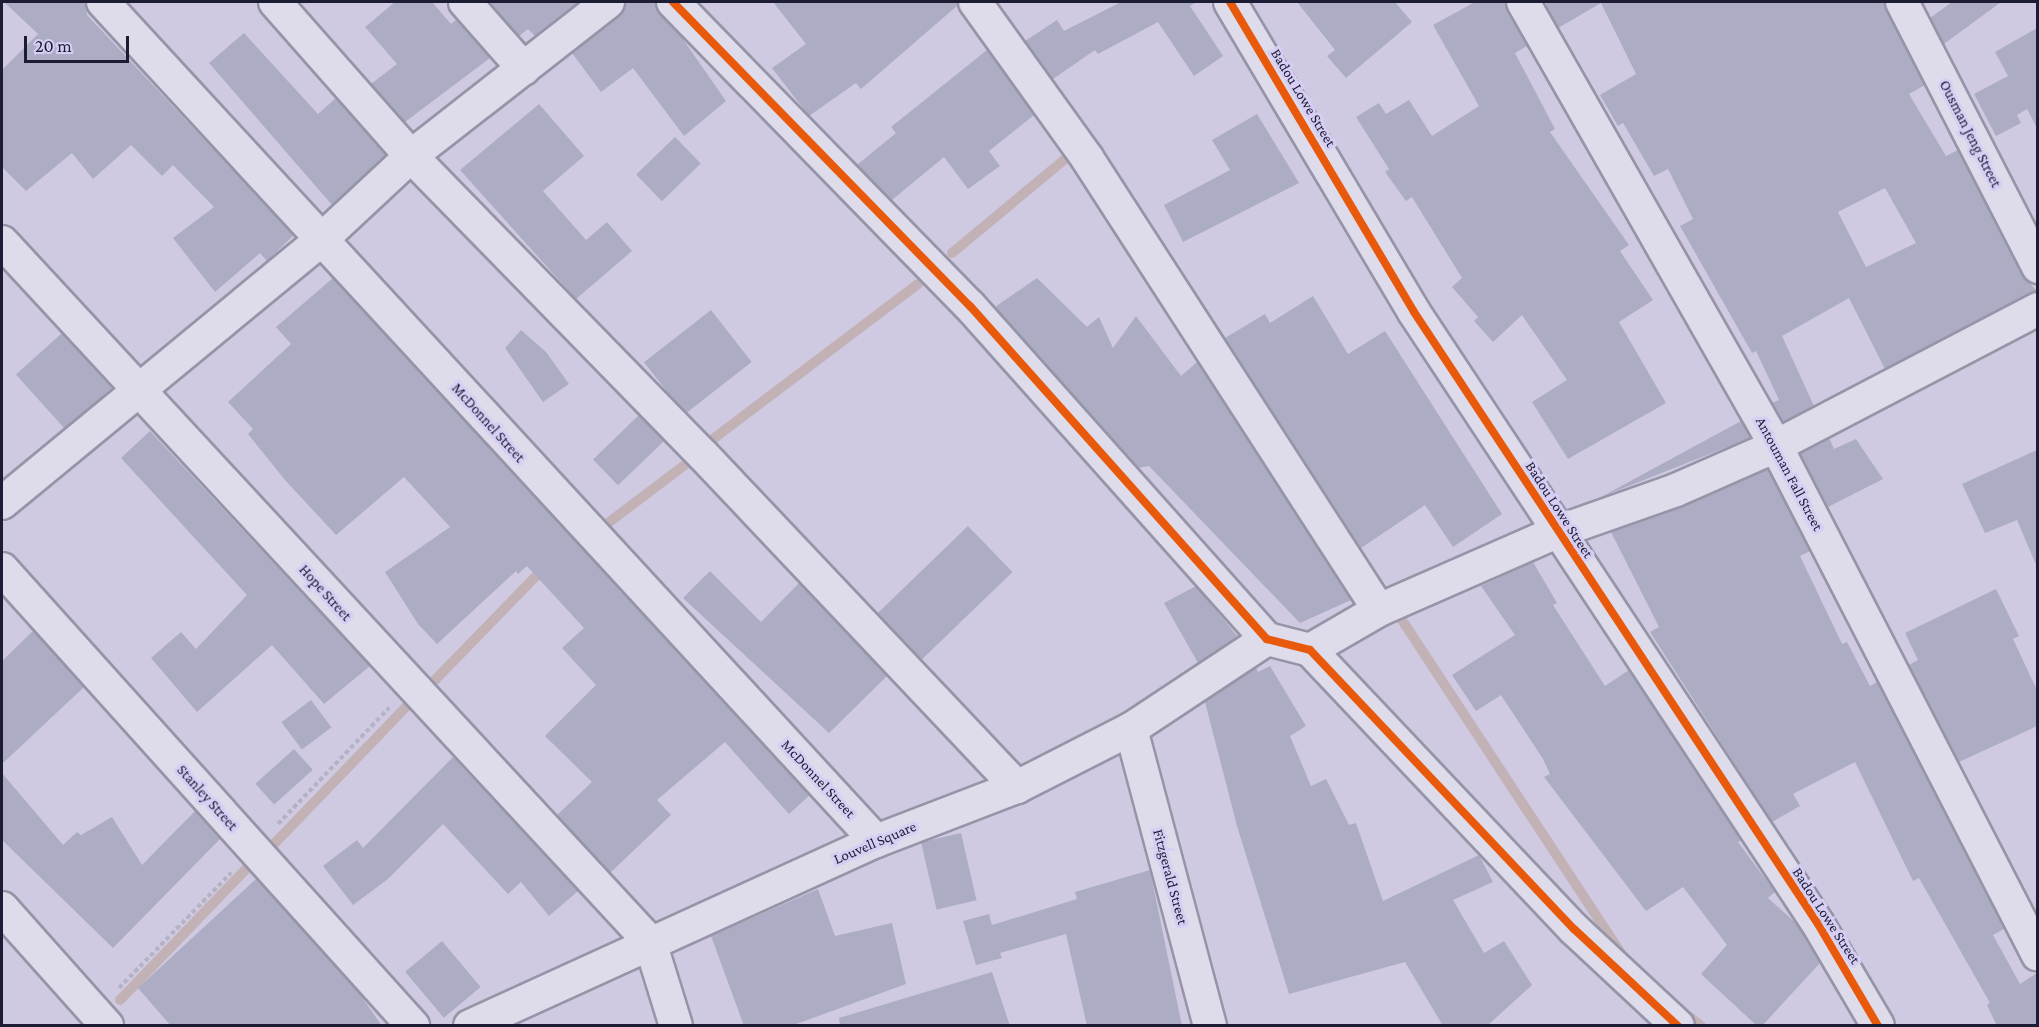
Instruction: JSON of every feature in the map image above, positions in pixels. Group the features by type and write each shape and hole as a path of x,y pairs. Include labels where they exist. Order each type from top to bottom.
{"street":[{"name":"McDonnel Street","path":"104,2 876,841"},
{"path":"275,2 411,156 703,455 1017,787"},
{"path":"465,2 524,69"},
{"path":"2,503 141,391 321,240 411,156 608,2"},
{"path":"673,2 970,306 1267,639 1310,650 1574,929 1678,1026"},
{"path":"975,2 1087,158 1379,610"},
{"name":"Badou Lowe Street","path":"1230,2 1414,312 1557,532 1818,924 1878,1026"},
{"name":"Antouman Fall Street","path":"1523,2 1776,446 2037,955"},
{"name":"Ousman Jeng Street","path":"1902,2 2037,267"},
{"name":"Hope Street","path":"2,242 650,942"},
{"path":"1310,650 1379,610 1557,532 1676,490 1776,446 2037,309"},
{"name":"Stanley Street","path":"2,569 413,1026"},
{"name":"Louvell Square","path":"470,1026 650,942 876,841 1017,787 1131,729 1267,639"},
{"name":"Fitzgerald Street","path":"1131,729 1210,1026"},
{"path":"2,908 107,1026"},
{"path":"650,942 676,1026"}],"building":[{"path":"4,2 86,2 87,15 294,235 267,261 260,253 215,292 173,238 214,207 173,165 162,176 131,145 93,179 72,153 26,191 2,167 2,70 38,34"},
{"path":"395,2 432,2 451,24 456,20 490,58 405,122 371,84 397,64 365,27"},
{"path":"489,2 579,2 535,36 528,29 519,36"},
{"path":"626,2 656,2 660,14 680,35 726,101 684,136 633,68 601,92 572,53 619,16"},
{"path":"773,2 957,2 958,5 861,89 856,83 809,116 772,68 806,44"},
{"path":"1121,2 1197,2 1190,6 1223,56 1194,76 1158,22 1098,54 1095,50 1053,79 1025,41 1057,20 1064,31"},
{"path":"1297,2 1395,2 1412,22 1346,78 1327,56 1335,50"},
{"path":"1475,2 1505,2 1527,46 1515,53 1555,129 1550,132 1629,245 1620,251 1653,300 1619,322 1666,403 1568,459 1532,402 1567,380 1522,315 1493,342 1474,321 1478,317 1452,287 1462,278 1412,197 1406,201 1385,172 1389,169 1356,117 1379,103 1386,114 1409,100 1432,136 1479,106 1433,25"},
{"path":"1550,2 1884,2 1925,85 1909,94 1946,156 1958,150 2022,275 2037,291 1885,369 1849,298 1782,336 1814,406 1783,422 1772,403 1779,400 1756,351 1752,353 1680,226 1693,219 1668,169 1654,176 1623,123 1618,126 1600,95 1636,74 1601,3 1558,28 1545,4","holes":["1885,188 1916,243 1866,267 1838,212"]},
{"path":"1952,2 2001,2 1944,44 1930,18"},
{"path":"2037,28 2037,128 2027,109 2017,115 2021,123 1996,136 1974,94 2008,76 1995,52"},
{"path":"244,33 318,114 336,98 386,155 332,205 209,63"},
{"path":"987,50 1034,115 989,151 1000,166 968,189 944,157 892,200 857,165 896,133 891,127"},
{"path":"539,104 584,156 543,191 586,240 607,222 632,251 576,299 460,170"},
{"path":"1257,114 1299,183 1183,242 1164,205 1230,170 1212,140"},
{"path":"675,137 701,164 662,201 636,175"},
{"path":"333,278 810,795 789,814 725,742 657,800 671,815 610,873 557,815 592,782 545,736 596,685 562,648 584,628 527,566 518,574 516,571 437,644 418,624 385,572 450,527 404,477 336,535 285,480 248,434 253,429 228,402 291,344 276,327"},
{"path":"1037,278 1087,327 1099,317 1113,348 1136,316 1181,376 1197,362 1351,600 1300,623 1149,466 1138,468 995,307"},
{"path":"1313,296 1348,354 1385,331 1502,514 1453,547 1425,505 1361,548 1225,338 1265,314 1270,323"},
{"path":"711,310 752,362 685,414 644,362"},
{"path":"521,330 546,352 569,384 543,402 505,348"},
{"path":"62,333 112,388 65,429 16,374"},
{"path":"639,415 664,441 618,485 593,459"},
{"path":"1741,421 1750,438 1601,497"},
{"path":"150,431 370,666 324,704 272,645 197,712 151,658 181,632 196,649 247,595 121,458"},
{"path":"1829,438 1834,449 1856,439 1883,479 1828,507 1800,454"},
{"path":"2037,450 2037,567 2017,520 1985,533 1962,484"},
{"path":"1768,469 1810,551 1800,556 1842,644 1847,642 1870,686 1877,682 2004,929 1993,935 2020,984 2037,973 2037,1026 1997,1026 1987,1005 1990,1003 1919,878 1913,881 1855,762 1793,794 1800,806 1772,822 1650,632 1659,627 1611,532 1683,506"},
{"path":"968,526 1012,572 922,660 877,614"},
{"path":"1533,562 1557,603 1553,605 1605,686 1629,670 1741,840 1738,842 1775,892 1768,898 1796,923 1820,963 1762,1026 1757,1026 1701,974 1727,945 1683,887 1646,911 1544,777 1550,774 1543,759 1501,695 1476,711 1452,675 1515,635 1481,586"},
{"path":"710,571 761,622 799,583 887,676 829,733 683,598"},
{"path":"1196,586 1238,637 1198,663 1164,603"},
{"path":"1996,589 2019,636 2013,639 2037,690 2037,726 1959,762 1909,665 1918,660 1905,633"},
{"path":"33,631 84,687 2,764 2,661"},
{"path":"1270,666 1306,726 1290,736 1311,786 1326,779 1349,825 1356,823 1383,901 1479,855 1493,882 1453,900 1484,953 1504,941 1532,985 1487,1026 1443,1026 1405,962 1289,994 1237,826 1205,702 1256,668 1258,672"},
{"path":"311,700 331,727 302,749 281,722"},
{"path":"294,749 313,770 274,805 255,784"},
{"path":"453,757 578,891 549,916 521,882 508,894 443,824 388,879 353,905 323,866 357,840 363,848"},
{"path":"2,773 63,845 77,832 81,835 112,817 142,865 195,811 220,839 113,948 2,840"},
{"path":"961,833 977,900 937,909 921,842"},
{"path":"1150,870 1182,1026 1087,1026 1066,934 1000,953 1002,958 976,965 963,921 989,914 992,925 1077,899 1075,892"},
{"path":"256,879 357,990 382,1026 171,1026 138,988"},
{"path":"818,889 835,936 892,923 906,984 791,1026 744,1026 711,936"},
{"path":"442,941 481,987 444,1018 405,972"},
{"path":"992,972 1010,1026 840,1026 839,1018"}],"waterway":[{"path":"952,253 1070,155"},
{"path":"713,439 918,284"},
{"path":"608,523 686,464"},
{"path":"435,680 546,566"},
{"path":"1402,620 1623,957"},
{"path":"275,843 407,706"},
{"path":"120,1000 250,865"},
{"path":"1680,1010 1701,1026"}],"cycle path":[{"path":"673,2 970,306 1267,639 1310,650 1574,929 1678,1026"},
{"path":"1230,2 1414,312 1818,924 1878,1026"}]}
